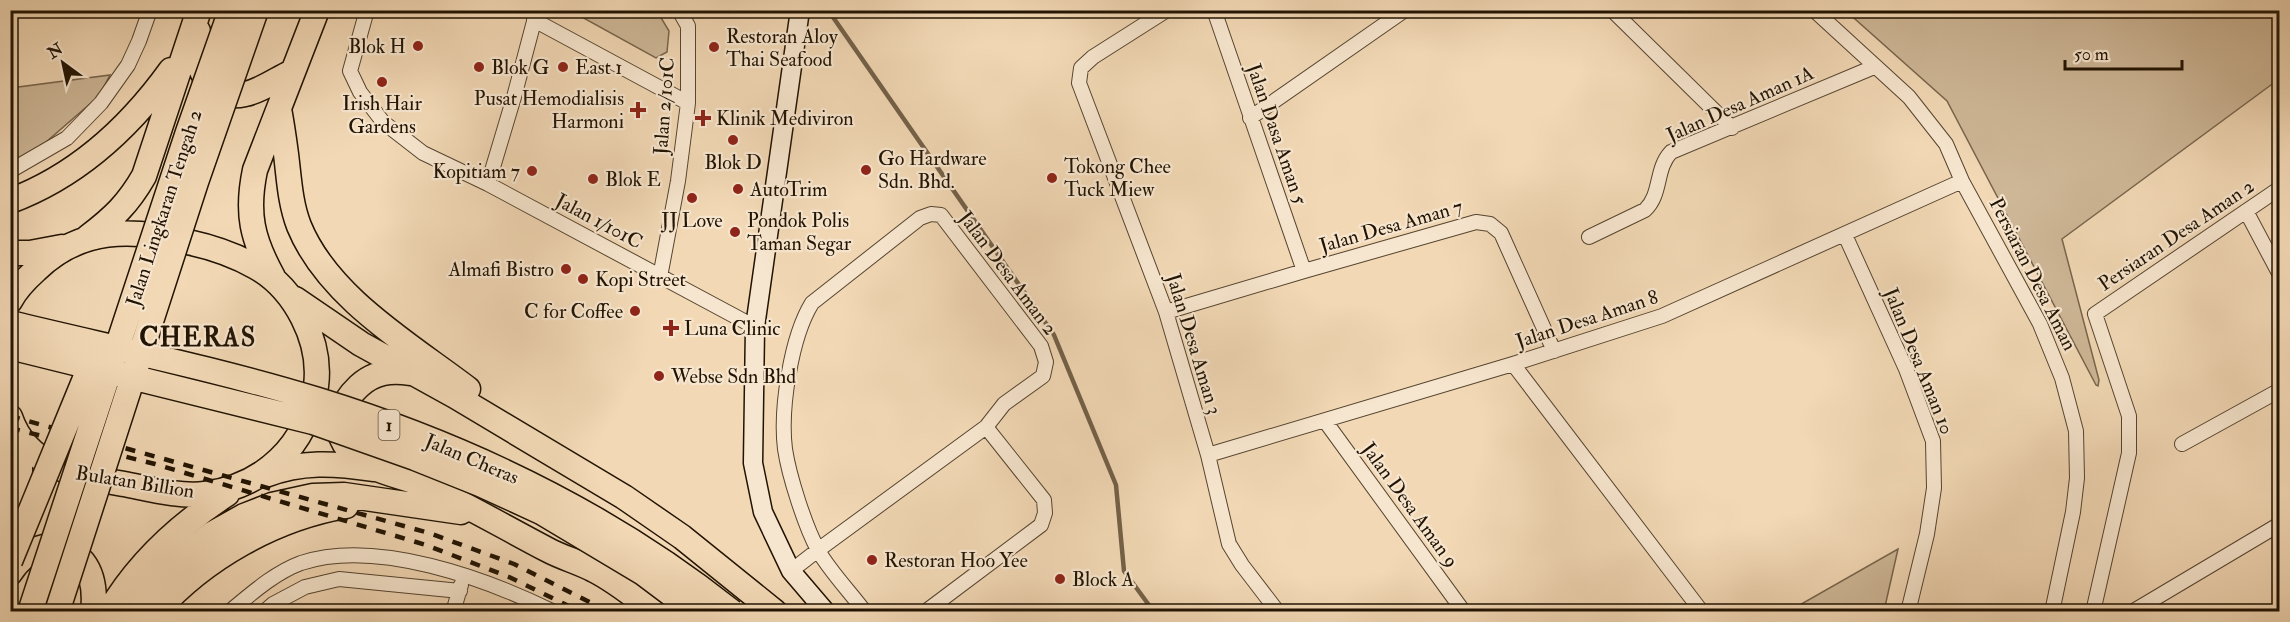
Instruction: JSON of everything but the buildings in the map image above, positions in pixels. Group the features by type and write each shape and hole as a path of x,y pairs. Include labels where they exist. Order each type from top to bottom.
{"highway":[{"path":"10,252 30,253 76,243 115,216 132,197 144,176 200,10"},
{"path":"200,10 196,40 197,61 202,75 220,93 246,94 292,72"},
{"name":"Jalan Lingkaran Tengah 2","path":"30,612 231,10"},
{"name":"Jalan Lingkaran Tengah 2","path":"57,612 196,182 256,10"},
{"path":"317,10 255,170 250,207 255,238 262,256 282,288 361,344 549,451 624,497 682,537 775,612"},
{"path":"10,201 56,181 93,155 155,93 185,52"},
{"path":"279,109 292,206 302,232 323,269 368,313 549,451"},
{"name":"Bulatan Billion","path":"10,301 38,267 76,243 112,234 136,232 170,237 226,253 257,267 282,288 310,335 316,360 316,386 309,413 297,440 278,461 247,482 203,494 182,493 86,477 54,467 36,456 13,424"},
{"path":"10,561 103,335 147,258"},
{"name":"Jalan Cheras","path":"10,323 240,378 319,400 490,464 553,495 655,555 732,612"},
{"name":"Jalan Cheras","path":"10,347 313,422 415,458 541,512 643,573 695,612"},
{"path":"415,374 393,370 377,374 363,382 350,394 342,407 339,420 339,434 348,450 360,460 421,484 553,553 595,570 655,612"},
{"path":"10,525 18,498 22,458 13,424"},
{"path":"109,612 129,582 169,536 199,512 247,482 288,467 307,464 349,465 381,470"},
{"path":"128,612 160,574 212,534 244,516 272,505 312,496 344,495 449,509 487,517"},
{"path":"156,612 174,591 199,572 244,544 294,520 325,510 381,500"},
{"path":"10,573 17,562 30,551 44,546 62,548 72,552 84,563 90,576 94,593 93,612"}],"street":[{"path":"10,171 67,138 100,103 128,65 140,41 150,10"},
{"name":"Jalan 1/101C","path":"367,10 350,71 360,92 383,122 423,153 488,184 755,327"},
{"name":"Jalan 2/101C","path":"660,277 678,181 688,103 688,26 679,10"},
{"path":"800,10 755,327 753,463 763,512 791,571 826,612"},
{"name":"Jalan Desa Aman 3","path":"1167,10 1093,57 1081,68 1079,83 1166,312 1208,455 1229,544 1278,612"},
{"name":"Jalan Dasa Aman 5","path":"1214,10 1304,271"},
{"path":"1250,118 1405,10"},
{"path":"1612,10 1732,128"},
{"name":"Persiaran Desa Aman","path":"1814,10 1909,97 1946,144 1962,181 2040,324 2062,378 2076,431 2077,478 2073,512 2052,612"},
{"path":"488,184 536,15 688,103"},
{"name":"Jalan Desa Aman 1A","path":"1589,237 1645,210 1652,203 1657,193 1661,167 1671,152 1874,67"},
{"name":"Jalan Desa Aman 8","path":"1208,455 1513,364 1662,316 1962,181"},
{"name":"Persiaran Desa Aman 2","path":"2093,612 2129,453 2129,416 2095,314 2280,188"},
{"path":"2246,211 2280,275"},
{"name":"Jalan Desa Aman 2","path":"791,571 986,427 999,408 1044,376 1046,362 1041,346 941,215 931,214 920,218 812,303 802,318 796,336 785,409 785,449 796,494 818,550"},
{"name":"Jalan Desa Aman 7","path":"1166,312 1476,222 1490,224 1501,233 1554,351"},
{"name":"Jalan Desa Aman 10","path":"1845,235 1906,369 1933,441 1934,488 1927,534 1908,612"},
{"path":"1513,364 1702,612"},
{"path":"2182,444 2280,390"},
{"name":"Jalan Desa Aman 9","path":"1325,421 1464,612"},
{"path":"925,612 1041,525 1045,513 1044,500 986,427"},
{"path":"2132,612 2280,524"},
{"path":"818,550 865,612"},
{"path":"229,612 274,576 301,563 333,556 380,556 463,573 554,612"},
{"path":"453,612 463,573"},
{"path":"264,612 273,604 305,587 339,579 460,591"}],"shaded area":[{"path":"576,11 657,11 669,31 667,52 656,58 578,15"},
{"path":"1846,11 2279,11 2279,88 2275,82 2062,239 2099,380 2098,386 1947,101"},
{"path":"110,75 99,96 31,155 11,161 11,88"},
{"path":"1898,549 1884,611 1789,611"}],"waterway":[{"path":"828,10 1054,335 1116,485 1124,571 1154,612"}],"railway":[{"path":"10,416 429,533 514,564 609,612"},
{"path":"10,428 155,464 426,545 509,577 581,612"}],"place":[{"name":"Blok H","path":"418,46"},
{"name":"Restoran Aloy Thai Seafood","path":"714,47"},
{"name":"Blok G","path":"479,67"},
{"name":"East 1","path":"563,67"},
{"name":"Irish Hair Gardens","path":"382,82"},
{"name":"Pusat Hemodialisis Harmoni","path":"638,110"},
{"name":"Klinik Mediviron","path":"703,118"},
{"name":"Blok D","path":"733,140"},
{"name":"Go Hardware Sdn. Bhd.","path":"866,170"},
{"name":"Kopitiam 7","path":"532,171"},
{"name":"Tokong Chee Tuck Miew","path":"1052,178"},
{"name":"Blok E","path":"593,179"},
{"name":"AutoTrim","path":"738,189"},
{"name":"JJ Love","path":"692,198"},
{"name":"Pondok Polis Taman Segar","path":"735,232"},
{"name":"Almafi Bistro","path":"566,269"},
{"name":"Kopi Street","path":"583,279"},
{"name":"C for Coffee","path":"635,311"},
{"name":"Luna Clinic","path":"671,328"},
{"name":"Webse Sdn Bhd","path":"659,376"},
{"name":"Restoran Hoo Yee","path":"872,560"},
{"name":"Block A","path":"1060,579"}],"district":[{"name":"CHERAS","path":"198,338"}]}
